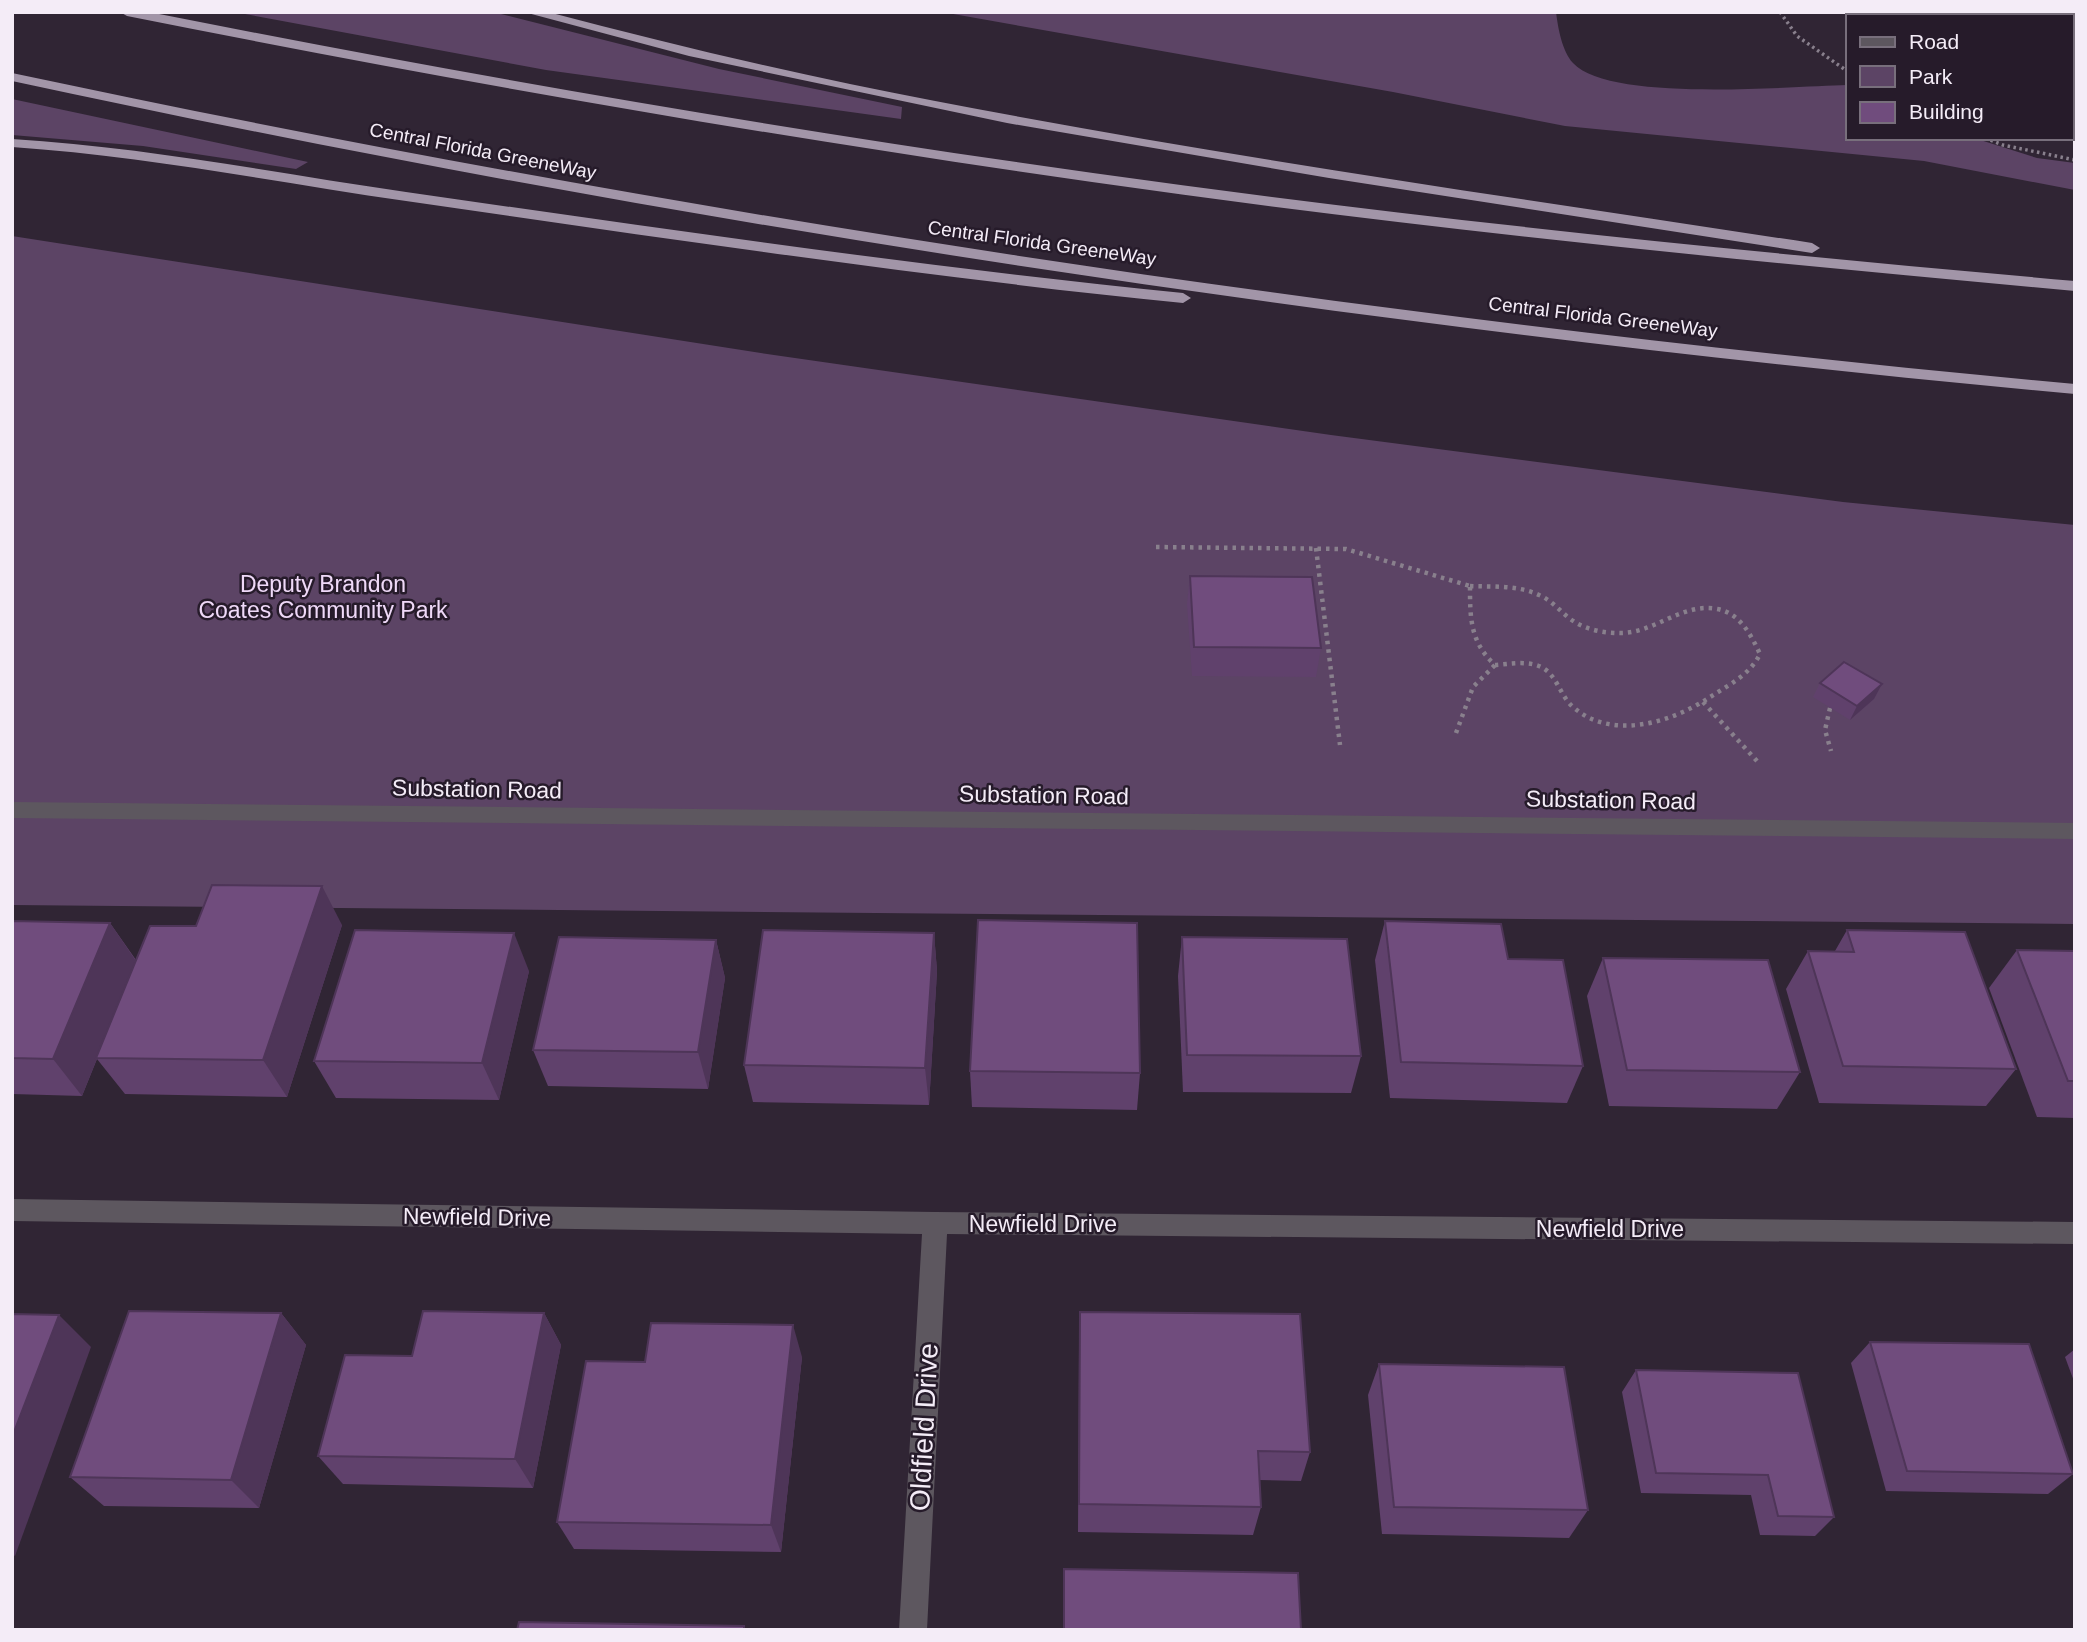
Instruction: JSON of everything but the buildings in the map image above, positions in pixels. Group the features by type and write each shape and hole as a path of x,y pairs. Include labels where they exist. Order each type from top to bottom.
{"highway":[{"path":"127,12 381,63 556,94 1120,180 1570,236 2075,286"},
{"path":"531,12 836,85 1111,139 2028,282"},
{"name":"Central Florida GreeneWay","path":"12,77 300,137 677,208 1098,273 1564,334 2075,389"},
{"path":"12,143 179,159 349,188 1014,282 1564,334"}],"street":[{"name":"Substation Road","path":"12,810 2075,831"},
{"name":"Newfield Drive","path":"12,1210 935,1223 2075,1233"},
{"name":"Oldfield Drive","path":"913,1630 935,1223"}],"path":[{"path":"1780,12 1797,36 1846,70"},
{"path":"1990,140 2075,160"},
{"path":"1156,547 1346,549 1470,586 1526,590 1544,597 1574,622 1601,632 1625,634 1647,629 1684,612 1705,608 1720,610 1741,621 1752,635 1760,654 1756,666 1703,702 1672,717 1645,725 1615,724 1590,719 1573,707 1545,668 1526,663 1495,665 1478,677 1465,699 1457,733"},
{"path":"1316,548 1340,745"},
{"path":"1470,586 1471,635 1483,656 1495,665"},
{"path":"1703,702 1757,761"},
{"path":"1830,708 1825,730 1831,751"}],"green space":[{"path":"234,12 493,12 719,69 902,107 901,119 546,70"},
{"path":"942,12 1556,12 1561,39 1569,58 1593,75 1623,83 1661,88 1746,89 1846,85 1846,140 1980,140 2037,158 2075,163 2075,190 1924,161 1565,126 1393,92"},
{"path":"12,99 308,162 296,169 143,146 12,135"},
{"name":"Deputy Brandon Coates Community Park","path":"12,236 774,355 1331,435 1843,502 2075,525 2075,924 12,905"}]}
